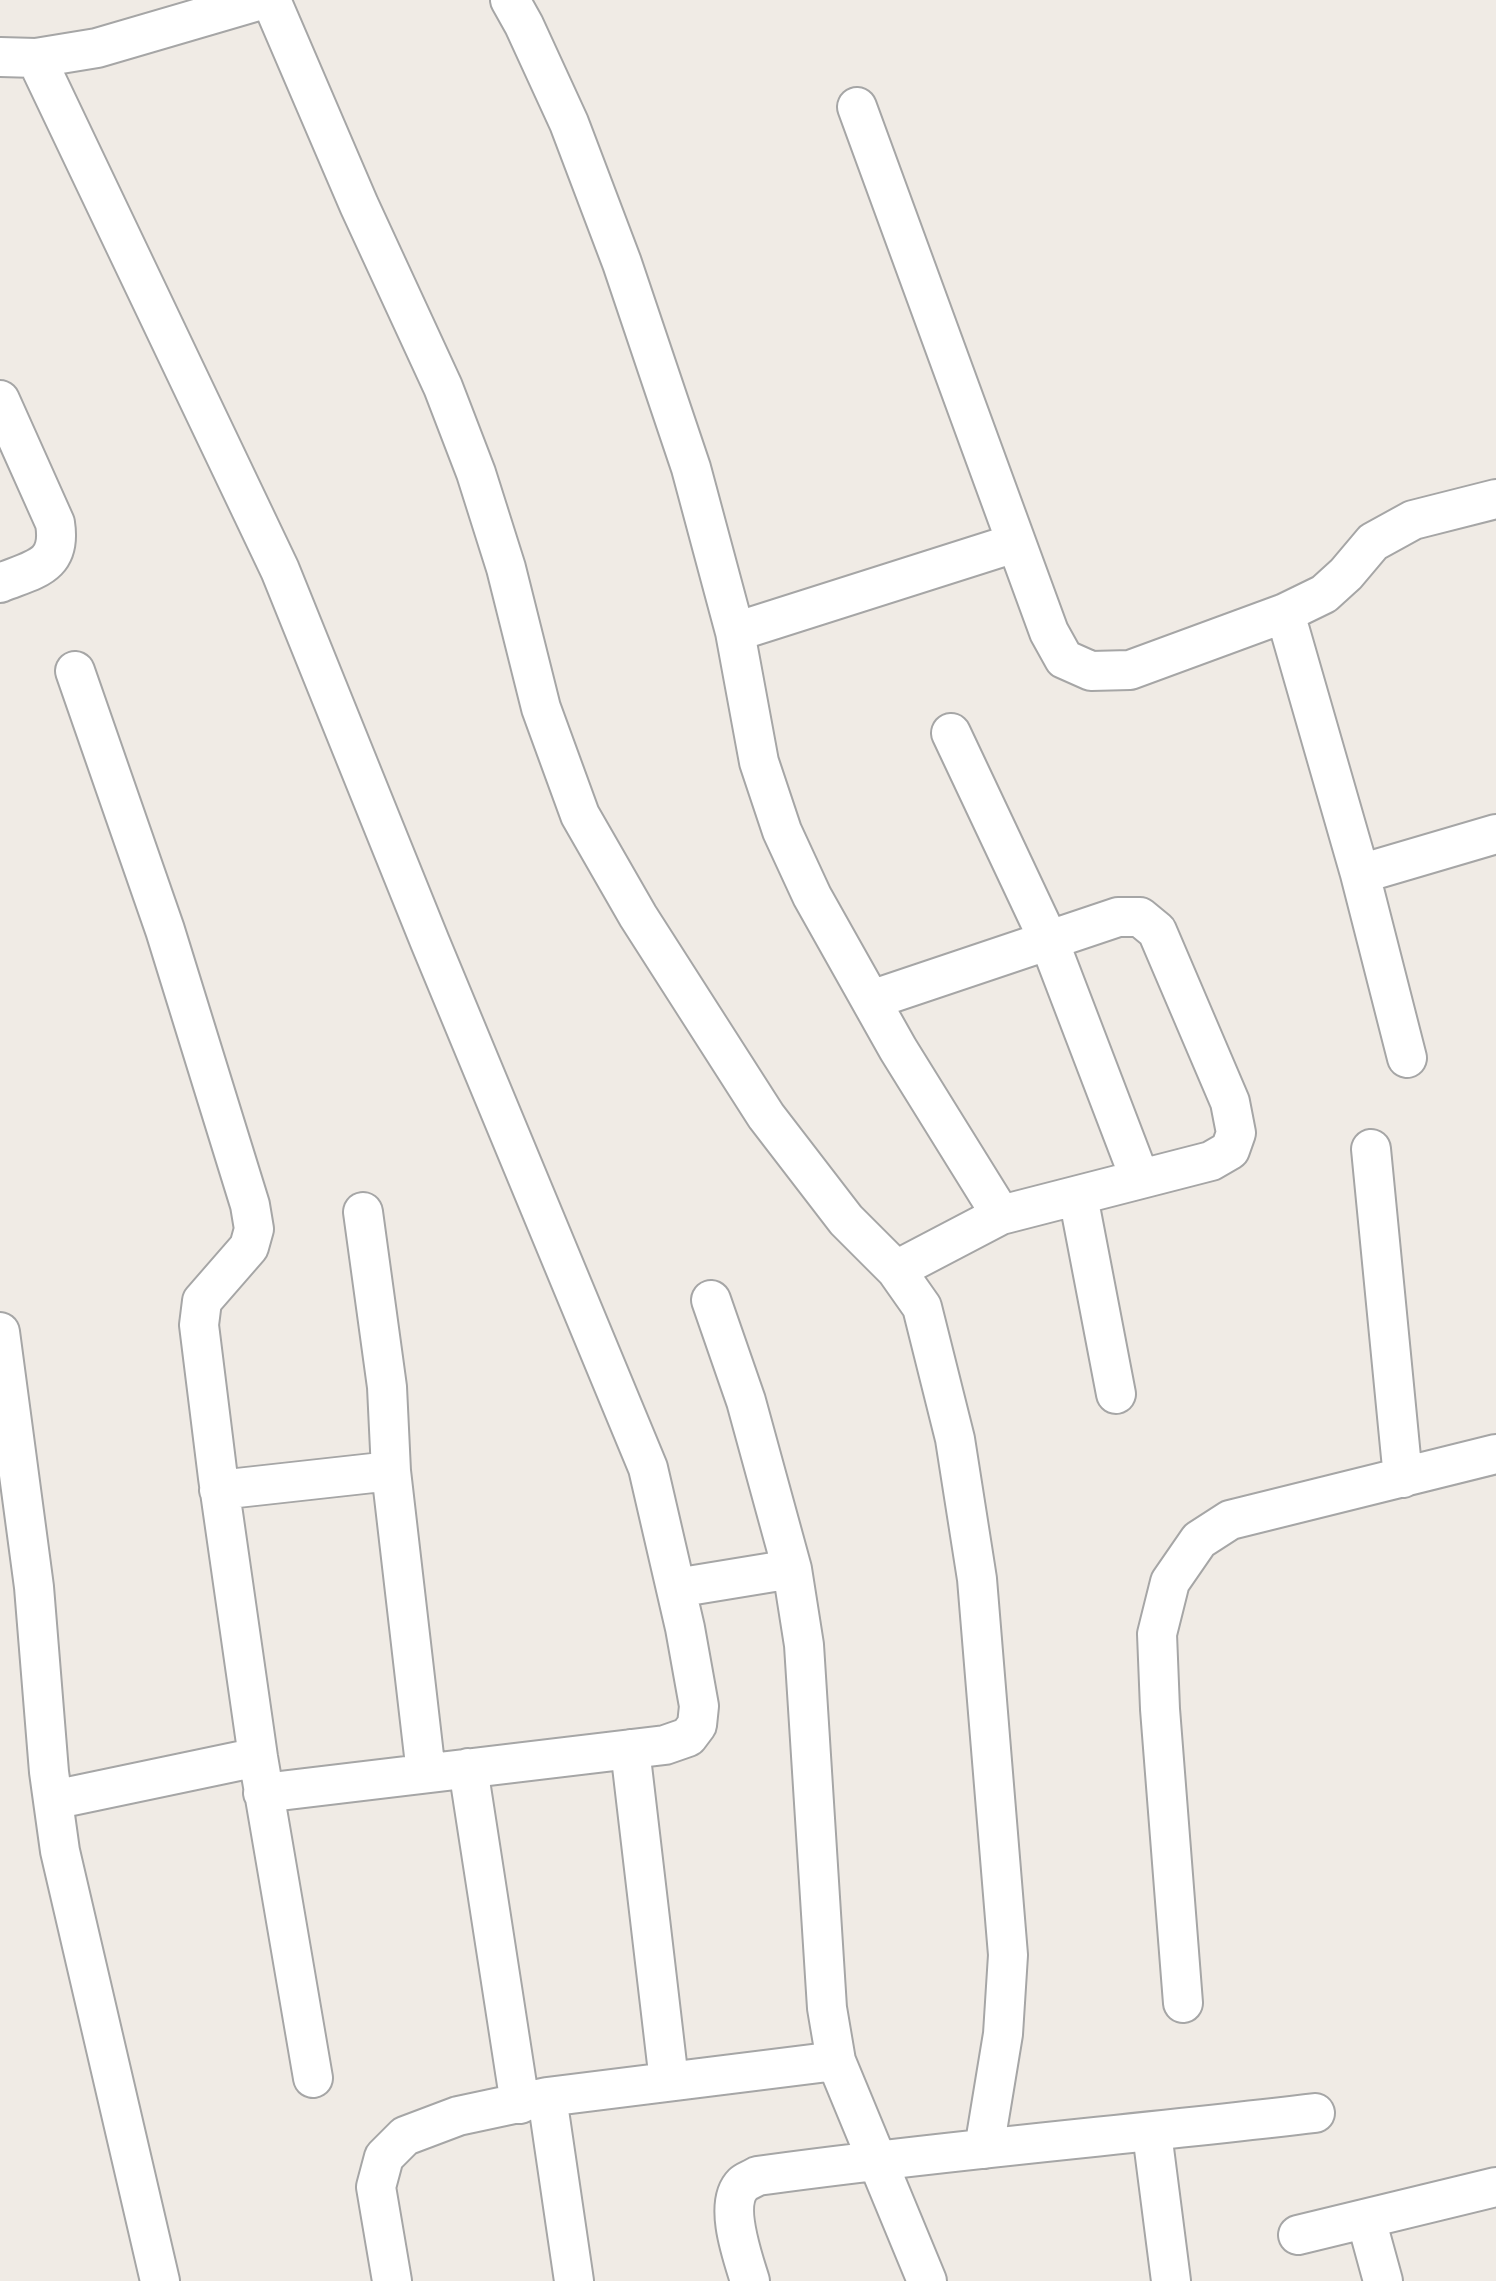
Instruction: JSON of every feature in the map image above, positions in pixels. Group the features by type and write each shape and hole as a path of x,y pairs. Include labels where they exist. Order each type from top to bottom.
{"street":[{"path":"53,1800 260,1775 426,1773 665,1745 688,1737 697,1725 699,1706 676,1588 648,1468 279,570 18,58 97,48 261,0"},
{"path":"271,0 359,205 443,387 476,473 506,568 541,708 580,815 638,916 766,1116 846,1220 896,1270 922,1307 955,1439 977,1579 1008,1955 1003,2034 984,2149"},
{"path":"510,0 569,123 622,262 691,468 735,632 760,762 782,831 812,896 898,1049 1001,1215"},
{"path":"857,107 1049,632 1064,659 1091,671 1130,670 1285,613 1324,594 1346,574 1373,542 1413,520 1496,499"},
{"path":"0,400 55,523 57,534 57,547 50,559 36,569 0,583"},
{"path":"735,632 1016,543"},
{"path":"1285,613 1360,874 1407,1058"},
{"path":"75,671 165,930 250,1205 254,1228 249,1247 202,1301 199,1325 219,1490 260,1775 313,2078"},
{"path":"951,733 1049,941 1140,1179"},
{"path":"1360,874 1496,834"},
{"path":"871,1000 1118,917 1140,917 1157,931 1230,1102 1236,1133 1230,1150 1211,1161 1001,1215 896,1270"},
{"path":"1371,1149 1403,1478"},
{"path":"1078,1196 1116,1394"},
{"path":"363,1212 387,1387 391,1471 426,1773"},
{"path":"711,1300 746,1401 792,1569 804,1645 827,2008 836,2061 928,2281"},
{"path":"0,1332 34,1587 53,1800 61,1851 160,2281"},
{"path":"1183,2003 1160,1709 1157,1634 1170,1582 1199,1540 1230,1520 1496,1454"},
{"path":"219,1490 391,1471"},
{"path":"676,1588 792,1569"},
{"path":"630,1749 669,2081"},
{"path":"468,1768 534,2100 574,2281"},
{"path":"391,2281 376,2187 384,2157 405,2136 458,2116 534,2100 836,2061"},
{"path":"750,2281 736,2229 735,2202 742,2185 757,2176 876,2160 1152,2133 1315,2113"},
{"path":"1152,2133 1171,2281"},
{"path":"1298,2235 1496,2187"},
{"path":"1366,2219 1383,2281"}]}
